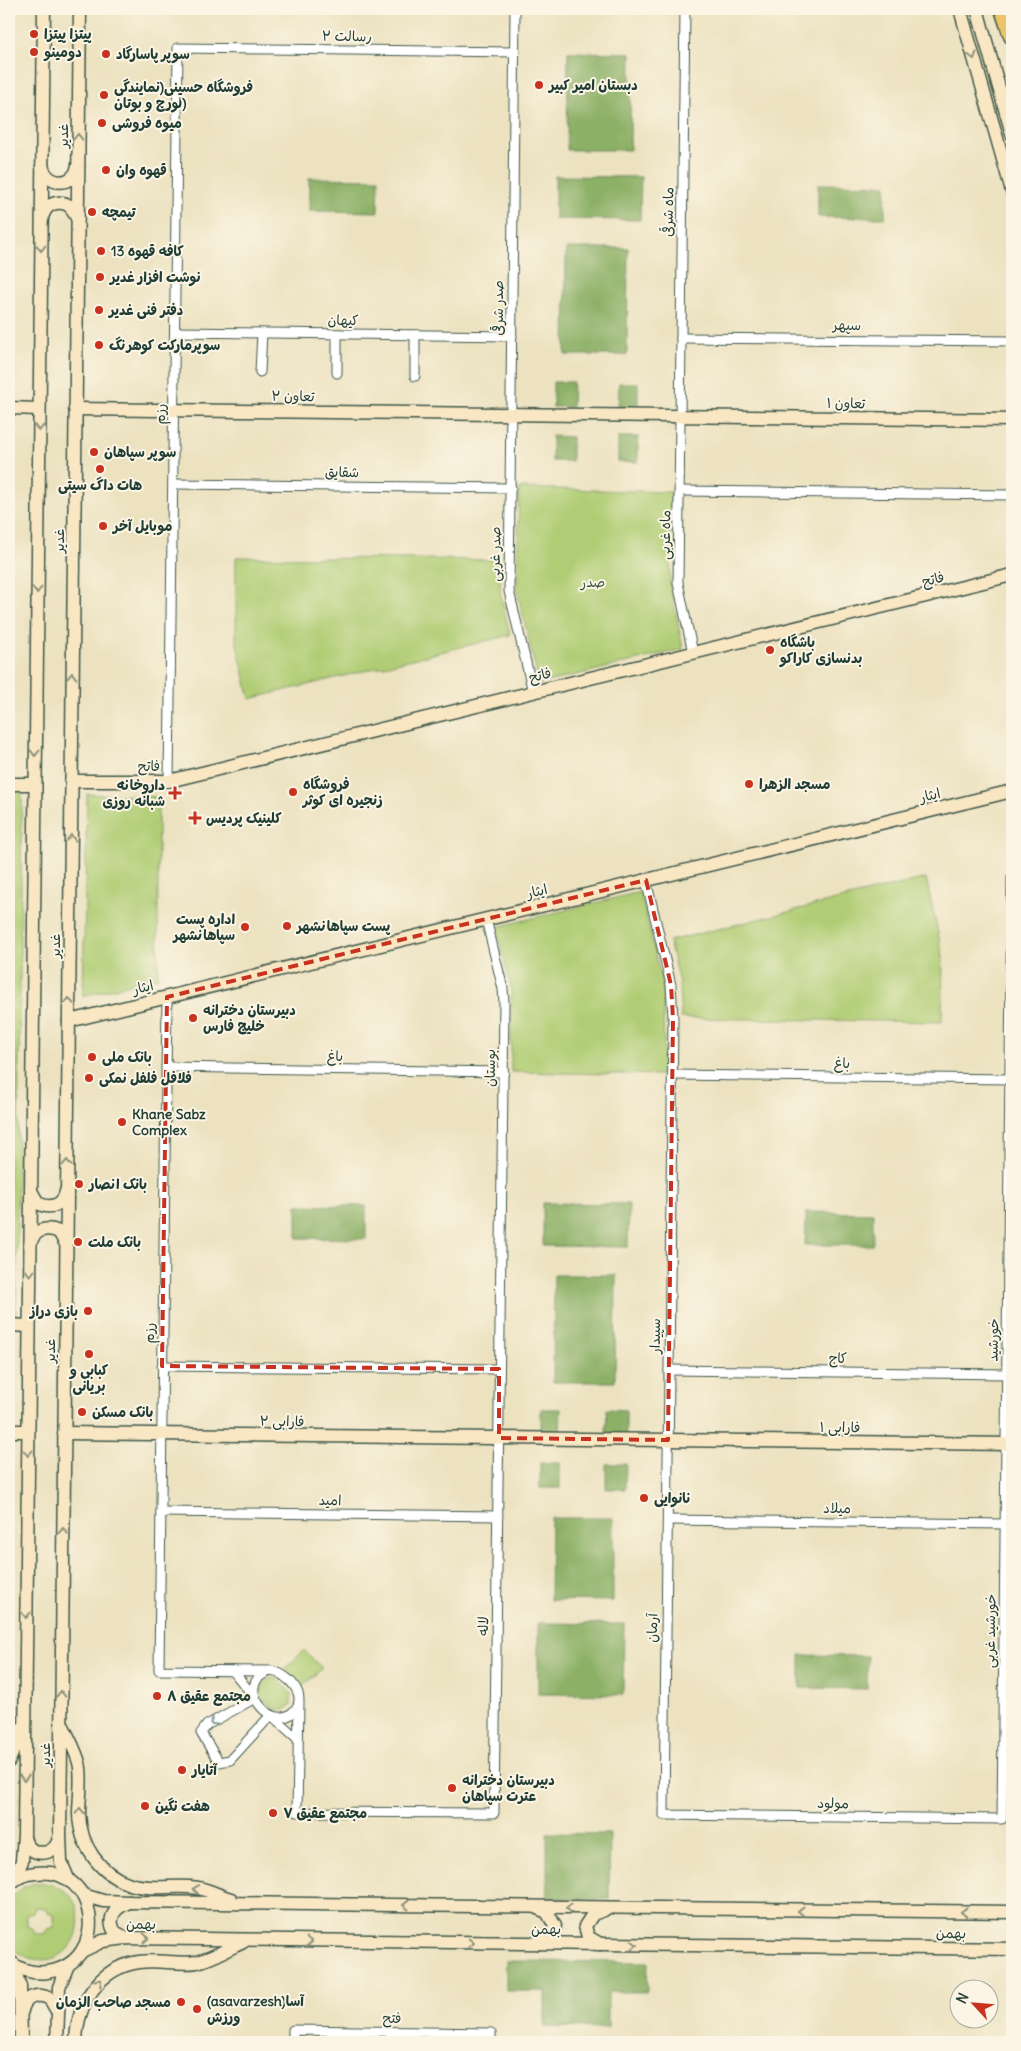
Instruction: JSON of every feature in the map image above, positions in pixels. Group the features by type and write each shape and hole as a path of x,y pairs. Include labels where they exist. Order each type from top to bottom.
{"highway":[{"path":"1003,9 1012,36"}],"main road":[{"name":"غدیر","path":"11,1883 22,1861 24,1835 44,9"},
{"name":"غدیر","path":"69,1881 61,1862 60,1835 80,9"},
{"path":"960,9 1012,191"},
{"path":"977,9 1012,134"},
{"path":"42,164 45,175 49,179 60,182 70,179 77,170 78,164"},
{"path":"41,220 42,215 49,206 60,202 65,203 74,210 78,220"},
{"path":"9,408 40,408"},
{"name":"تعاون ۲","path":"75,409 680,416"},
{"name":"تعاون ۱","path":"680,416 1012,420"},
{"name":"فاتح","path":"71,781 169,781 1012,575"},
{"path":"9,784 35,784"},
{"name":"ایثار","path":"69,1021 1012,791"},
{"path":"31,1189 31,1194 38,1203 49,1207 59,1204 66,1195 67,1189"},
{"path":"30,1247 31,1241 38,1232 48,1229 59,1232 65,1241 66,1247"},
{"path":"9,1325 29,1326"},
{"path":"9,1431 28,1431"},
{"name":"فارابی ۲","path":"64,1433 668,1440"},
{"name":"فارابی ۱","path":"668,1440 1009,1444"},
{"path":"9,1762 25,1721"},
{"path":"61,1722 80,1766 80,1814 83,1837 87,1847 100,1866 118,1879 129,1884 151,1887 199,1888 243,1903"},
{"path":"24,1835 27,1846 31,1850 41,1853 52,1850 59,1841 60,1835"},
{"path":"11,1883 27,1874 42,1872 56,1874 69,1881 83,1895 89,1908 91,1923 89,1938 82,1951 68,1965 55,1971 40,1973 26,1970 11,1962"},
{"name":"بهمن","path":"83,1895 103,1901 130,1902 606,1909 1012,1912"},
{"path":"126,1938 114,1932 111,1921 118,1906 130,1902"},
{"path":"534,1907 547,1912 554,1926 551,1938 536,1944"},
{"path":"603,1945 588,1938 585,1926 592,1914 606,1909"},
{"name":"بهمن","path":"82,1951 103,1941 126,1938 1012,1949"},
{"path":"76,2042 77,2022 85,2000 94,1986 107,1975 122,1967 138,1962 197,1962 246,1940"},
{"path":"11,1962 20,1986 22,2013 21,2042"},
{"path":"57,2042 59,1987 68,1965"},
{"path":"22,2013 25,2002 29,1998 40,1995 50,1999 57,2008 58,2013"}],"street":[{"path":"515,9 515,52"},
{"name":"ماه شرقی","path":"680,416 685,9"},
{"name":"رسالت ۲","path":"178,48 515,52"},
{"name":"رزم","path":"169,781 178,48"},
{"name":"صدر شرقی","path":"510,414 515,52"},
{"name":"کیهان","path":"175,332 512,336"},
{"path":"260,372 262,333"},
{"path":"336,373 337,334"},
{"path":"415,335 415,376"},
{"name":"سپهر","path":"681,338 1012,341"},
{"name":"صدر غربی","path":"510,414 509,591 533,692"},
{"name":"ماه غربی","path":"680,416 678,583 693,653"},
{"name":"شقایق","path":"173,484 510,488"},
{"path":"680,491 1012,495"},
{"name":"خورشید","path":"1009,1444 1007,1374 1012,878"},
{"name":"سپیدار","path":"646,880 671,985 673,1075 668,1440"},
{"name":"بوستان","path":"486,919 502,989 504,1072 499,1369"},
{"name":"رزم","path":"167,997 159,1670 233,1671"},
{"name":"باغ","path":"166,1067 504,1072"},
{"name":"باغ","path":"673,1075 1010,1080"},
{"path":"162,1366 499,1369"},
{"name":"لاله","path":"298,1739 297,1812 494,1814 499,1369"},
{"name":"کاج","path":"669,1370 1007,1374"},
{"name":"آرمان","path":"664,1815 668,1440"},
{"name":"خورشید غربی","path":"1002,1819 1006,1524 1009,1444"},
{"name":"امید","path":"161,1512 498,1516"},
{"name":"میلاد","path":"668,1520 1006,1524"},
{"path":"233,1671 270,1671 281,1673 286,1677 297,1690 299,1702 298,1739"},
{"path":"233,1671 271,1716 298,1739"},
{"path":"255,1698 254,1687 256,1681 259,1676 270,1671"},
{"path":"255,1698 206,1725 200,1734 219,1762 230,1760 271,1716"},
{"path":"271,1716 283,1718 289,1716 294,1712 299,1702"},
{"name":"مولود","path":"664,1815 1002,1819"},
{"name":"فتح","path":"293,2042 293,2030 491,2037"}],"highlighted area":[{"path":"646,880 671,985 673,1018 668,1440 499,1438 499,1369 162,1366 167,997"}],"green space":[{"path":"568,52 631,53 630,150 567,150"},
{"path":"555,176 641,177 640,220 555,219"},
{"path":"309,178 379,179 378,212 309,211"},
{"path":"818,184 886,185 885,218 818,217"},
{"path":"566,248 628,248 627,355 565,355"},
{"path":"553,382 573,382 572,407 553,407"},
{"path":"619,383 638,383 638,408 618,407"},
{"path":"552,436 572,437 572,461 552,461"},
{"path":"618,437 638,437 638,462 618,462"},
{"name":"صدر","path":"519,488 671,492 670,584 683,649 539,684 517,590"},
{"path":"236,557 501,560 500,592 510,635 250,699 236,640"},
{"path":"9,791 22,791 16,1324 9,1324"},
{"path":"87,794 158,797 158,977 83,996"},
{"path":"926,878 943,956 942,1022 681,1018 679,983 669,941"},
{"path":"640,892 663,986 664,1075 511,1072 511,988 496,927"},
{"path":"543,1203 629,1204 628,1247 543,1246"},
{"path":"297,1205 366,1206 366,1239 297,1238"},
{"path":"806,1212 873,1213 873,1245 805,1245"},
{"path":"554,1275 616,1275 615,1382 553,1382"},
{"path":"541,1409 561,1409 560,1434 541,1434"},
{"path":"607,1409 626,1410 626,1434 606,1434"},
{"path":"540,1463 560,1463 560,1488 540,1488"},
{"path":"606,1464 626,1464 625,1489 606,1489"},
{"path":"551,1518 613,1518 613,1601 550,1600"},
{"path":"538,1623 624,1624 623,1695 538,1694"},
{"path":"304,1650 322,1668 302,1687 285,1669"},
{"path":"800,1655 868,1656 867,1689 800,1688"},
{"path":"271,1678 278,1679 291,1693 291,1704 286,1710 274,1710 261,1696 261,1685"},
{"path":"547,1833 610,1834 609,1899 547,1899"},
{"path":"34,1883 55,1885 69,1895 77,1909 78,1925 74,1940 64,1952 50,1959 30,1958 10,1946 8,1935 9,1900 20,1889","holes":["35,1907 46,1908 49,1913 54,1915 54,1927 48,1929 46,1934 35,1934 33,1929 27,1926 27,1915 33,1913"]},
{"path":"506,1961 648,1962 647,1992 608,1992 608,2028 545,2027 545,1991 506,1991"}],"place":[{"name":"پیتزا پیتزا","path":"34,34"},
{"name":"دومینو","path":"34,52"},
{"name":"سوپر پاسارگاد","path":"106,54"},
{"name":"دبستان امیر کبیر","path":"539,85"},
{"name":"فروشگاه حسینی(نمایندگی لورچ و بوتان)","path":"104,95"},
{"name":"میوه فروشی","path":"102,123"},
{"name":"قهوه وان","path":"106,170"},
{"name":"تیمچه","path":"92,212"},
{"name":"کافه قهوه 13","path":"101,251"},
{"name":"نوشت افزار غدیر","path":"100,277"},
{"name":"دفتر فنی غدیر","path":"99,310"},
{"name":"سوپرمارکت کوهرنگ","path":"99,345"},
{"name":"سوپر سپاهان","path":"94,452"},
{"name":"هات داگ سیتی","path":"100,469"},
{"name":"موبایل آخر","path":"103,526"},
{"name":"باشگاه بدنسازی کاراکو","path":"770,650"},
{"name":"مسجد الزهرا","path":"749,784"},
{"name":"فروشگاه زنجیره ای کوثر","path":"293,792"},
{"name":"داروخانه شبانه روزی","path":"175,793"},
{"name":"کلینیک پردیس","path":"195,818"},
{"name":"پست سپاهانشهر","path":"287,926"},
{"name":"اداره پست سپاهانشهر","path":"245,927"},
{"name":"دبیرستان دخترانه خلیج فارس","path":"193,1018"},
{"name":"بانک ملی","path":"92,1057"},
{"name":"فلافل فلفل نمکی","path":"89,1078"},
{"name":"Khane Sabz Complex","path":"122,1122"},
{"name":"بانک انصار","path":"79,1184"},
{"name":"بانک ملت","path":"78,1242"},
{"name":"بازی دراز","path":"88,1311"},
{"name":"کبابی و بریانی","path":"89,1354"},
{"name":"بانک مسکن","path":"82,1412"},
{"name":"نانوایی","path":"644,1498"},
{"name":"مجتمع عقیق ۸","path":"157,1696"},
{"name":"آتایار","path":"182,1770"},
{"name":"دبیرستان دخترانه عترت سپاهان","path":"452,1788"},
{"name":"هفت نگین","path":"145,1806"},
{"name":"مجتمع عقیق ۷","path":"273,1813"},
{"name":"مسجد صاحب الزمان","path":"181,2002"},
{"name":"(asavarzesh)آسا ورزش","path":"197,2009"}]}
